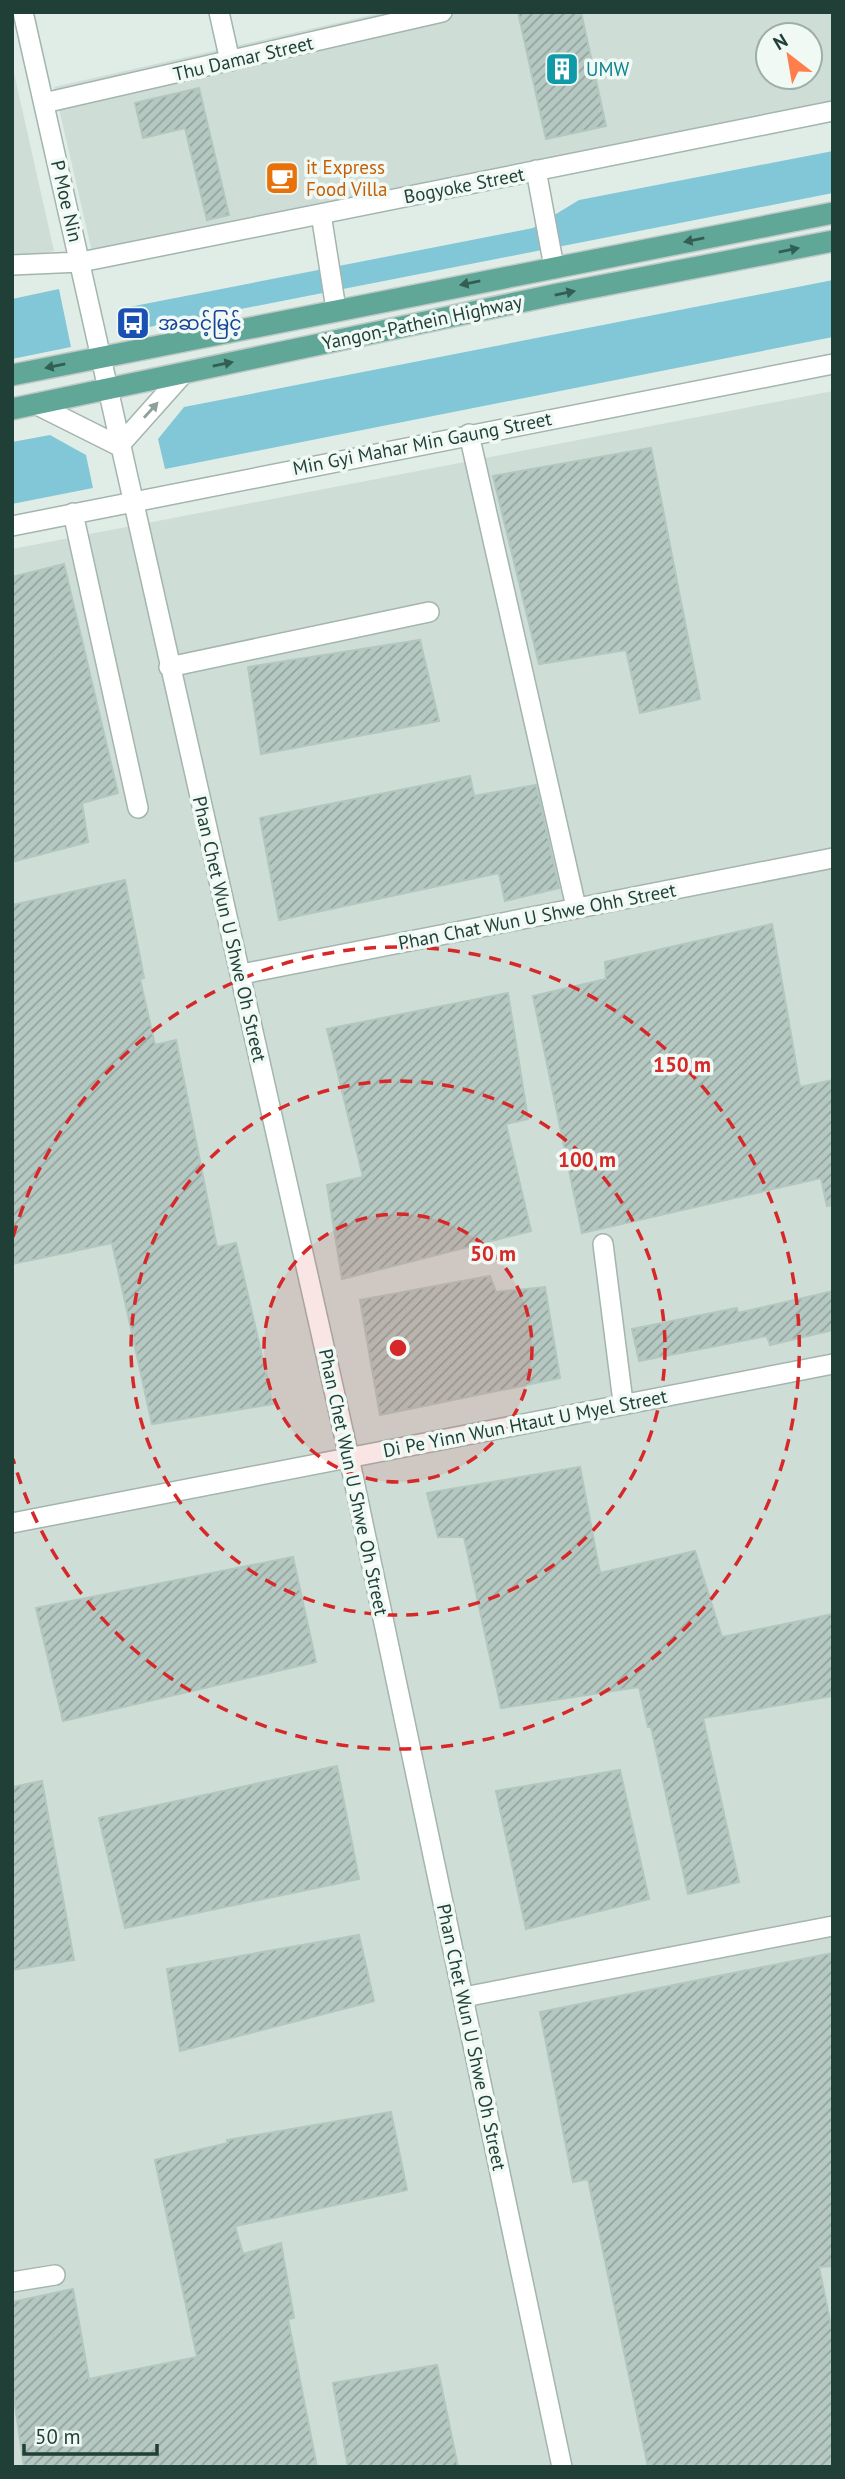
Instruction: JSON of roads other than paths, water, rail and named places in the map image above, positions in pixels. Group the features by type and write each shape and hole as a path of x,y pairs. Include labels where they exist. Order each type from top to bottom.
{"main road":[{"name":"Yangon-Pathein Highway","path":"12,375 554,262 833,214"},
{"name":"Yangon-Pathein Highway","path":"12,409 558,294 833,241"}],"street":[{"name":"P Moe Nin","path":"23,12 81,262 119,446"},
{"path":"219,12 230,61"},
{"name":"Thu Damar Street","path":"44,103 442,12"},
{"name":"Bogyoke Street","path":"12,265 81,262 833,111"},
{"path":"536,170 554,262"},
{"path":"321,214 336,306"},
{"name":"Min Gyi Mahar Min Gaung Street","path":"12,526 132,500 833,364"},
{"path":"35,404 119,446 186,372"},
{"path":"469,434 576,907"},
{"name":"Phan Chet Wun U Shwe Oh Street","path":"119,446 242,974 349,1457 562,2467"},
{"path":"73,513 138,807"},
{"path":"169,667 429,612"},
{"name":"Phan Chat Wun U Shwe Ohh Street","path":"242,974 833,858"},
{"path":"603,1244 622,1402"},
{"name":"Di Pe Yinn Wun Htaut U Myel Street","path":"12,1522 622,1402 833,1364"},
{"path":"464,1997 833,1926"},
{"path":"12,2282 55,2274"}],"water":[{"path":"833,151 833,193 134,330 129,307 533,228 579,200"},
{"path":"833,280 833,337 165,469 158,439 184,407"},
{"path":"59,289 71,347 12,359 12,299"},
{"path":"50,435 86,455 93,488 12,504 12,442"}],"place":[{"name":"UMW","path":"562,69"},
{"name":"it Express Food Villa","path":"282,178"},
{"name":"အဆင့်မြင့်","path":"133,323"}]}
